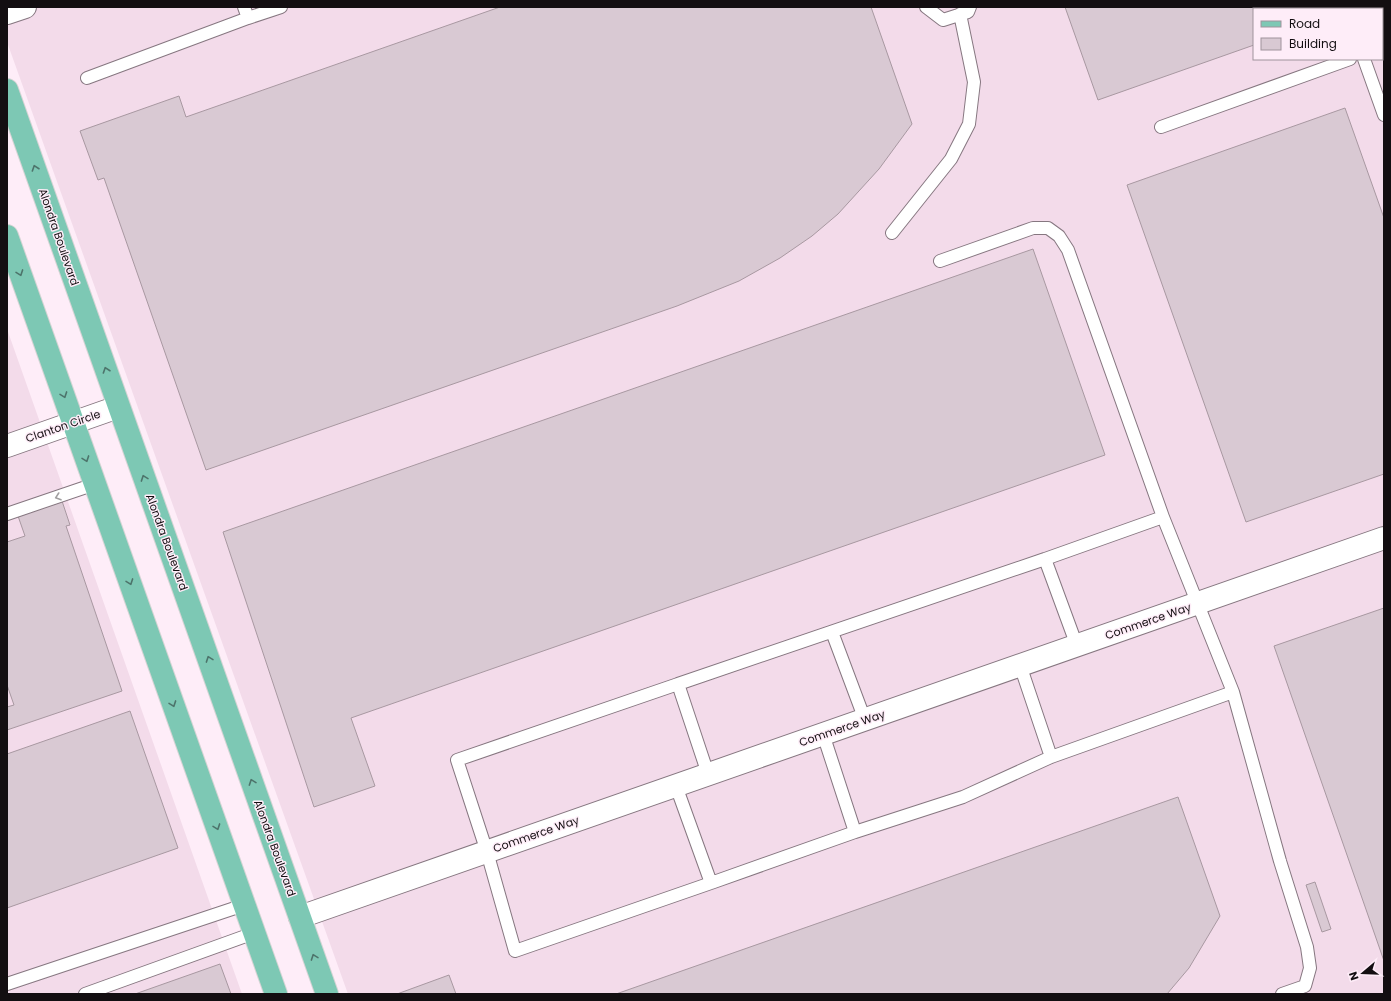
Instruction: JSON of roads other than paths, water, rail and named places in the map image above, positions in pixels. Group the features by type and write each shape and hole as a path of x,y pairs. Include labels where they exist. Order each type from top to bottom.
{"main road":[{"name":"Alondra Boulevard","path":"7,90 327,994"},
{"path":"7,236 276,994"}],"street":[{"path":"7,13 25,7"},
{"name":"Clanton Circle","path":"7,446 118,407"},
{"name":"Commerce Way","path":"300,917 1384,538"}],"lane":[{"path":"87,78 246,12 281,7"},
{"path":"926,7 943,20 968,12 970,7"},
{"path":"892,233 951,159 969,124 974,82 960,14"},
{"path":"1161,127 1347,60"},
{"path":"1364,60 1384,115"},
{"path":"940,261 1033,228 1048,228 1059,236 1068,250 1163,517 1233,692 1280,861 1307,948 1310,968 1305,986 1282,994"},
{"path":"7,514 95,484"},
{"path":"1163,517 1045,560 457,760 487,852 515,951 856,832 964,797 1050,756 1233,692"},
{"path":"1045,560 1077,646"},
{"path":"832,632 865,720"},
{"path":"1020,666 1050,756"},
{"path":"678,684 708,774"},
{"path":"823,734 856,832"},
{"path":"676,786 711,883"},
{"path":"7,984 244,905"},
{"path":"86,994 254,933"}]}
